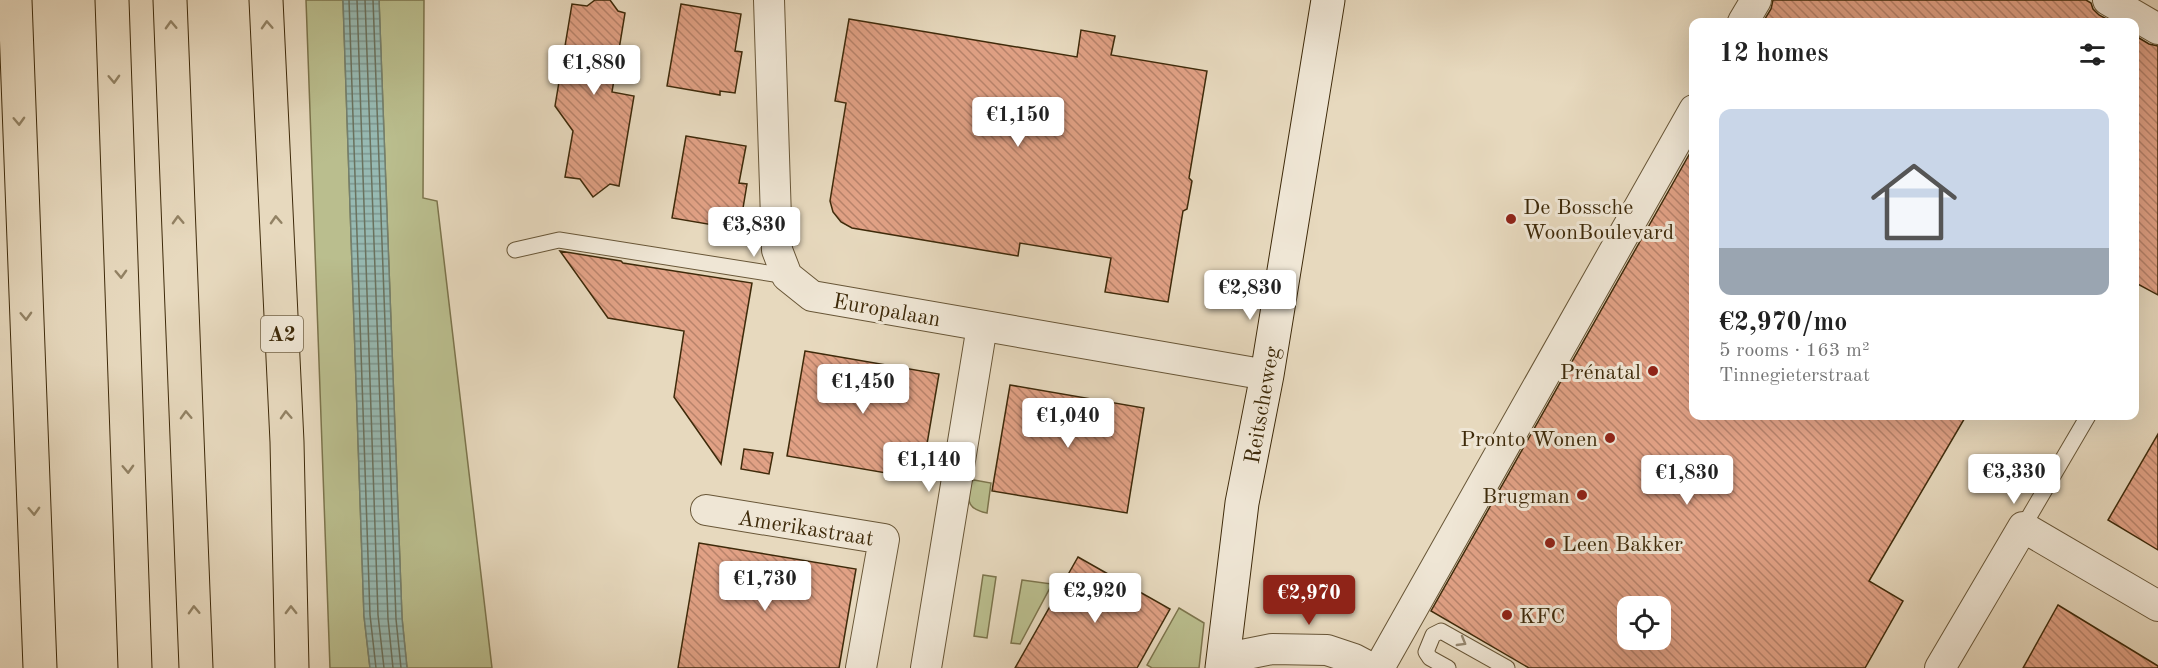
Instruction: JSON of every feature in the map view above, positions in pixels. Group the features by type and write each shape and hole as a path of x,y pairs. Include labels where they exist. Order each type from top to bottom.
{"highway":[{"path":"15,0 40,668"},
{"path":"112,0 135,668"},
{"path":"170,0 196,668"},
{"name":"A2","path":"266,0 287,442 292,668"}],"street":[{"path":"769,0 777,250 787,276"},
{"name":"Reitscheweg","path":"1223,659 1242,503 1267,375 1328,0"},
{"path":"1745,18 1756,0"},
{"path":"2108,0 2158,29"},
{"path":"1378,668 1689,119"},
{"name":"Europalaan","path":"787,276 812,296 1267,375"},
{"path":"926,668 982,326"},
{"name":"Amerikastraat","path":"706,510 885,539 861,668"},
{"path":"1940,668 2023,527 2158,606"},
{"path":"1223,659 1272,649 1327,650 1354,659 1371,668"}],"lane":[{"path":"515,250 559,240 787,276"},
{"path":"2023,527 2086,420"},
{"path":"1448,668 1430,658 1426,652 1433,635 1441,631 1507,668"}],"green space":[{"path":"306,0 343,0 364,616 370,668 330,668"},
{"path":"379,0 424,0 423,198 437,201 492,668 407,668 402,618"},
{"path":"974,480 991,483 987,513 972,507 970,503 968,484"},
{"path":"983,575 996,577 987,638 974,636"},
{"path":"1022,580 1052,584 1020,644 1011,643"},
{"path":"1179,608 1204,623 1199,668 1152,668 1147,665"}],"water":[{"path":"343,0 379,0 402,618 407,668 370,668 364,616"}],"building":[{"path":"595,0 610,0 618,11 625,13 612,92 634,96 619,186 610,184 593,197 580,179 565,177 573,131 555,106 572,4 587,6"},
{"path":"1773,0 2086,0 2105,18 1765,18"},
{"path":"681,4 741,14 735,51 742,52 735,93 720,91 720,95 667,86"},
{"path":"849,19 1077,57 1081,30 1115,36 1111,55 1207,71 1189,178 1192,181 1187,209 1183,211 1168,302 1105,292 1111,258 1020,243 1018,256 852,228 841,222 833,212 830,201 846,103 835,101"},
{"path":"2139,38 2158,46 2158,295 2139,285"},
{"path":"686,136 746,146 739,183 747,184 740,226 726,223 725,227 672,218"},
{"path":"1689,155 1689,420 1964,420 1869,581 1903,601 1865,668 1529,668 1431,611"},
{"path":"560,251 752,283 721,464 674,397 684,331 608,318"},
{"path":"805,351 939,374 921,479 787,456"},
{"path":"1010,385 1144,408 1127,513 992,491"},
{"path":"2158,434 2158,550 2108,520"},
{"path":"744,449 773,453 769,474 741,469"},
{"path":"699,543 856,569 839,668 678,668"},
{"path":"1078,557 1170,609 1137,668 1015,668"},
{"path":"2058,605 2158,666 2158,668 2023,668"}],"place":[{"name":"De Bossche WoonBoulevard","path":"1511,219"},
{"name":"Prénatal","path":"1653,371"},
{"name":"Pronto Wonen","path":"1610,438"},
{"name":"Brugman","path":"1582,495"},
{"name":"Leen Bakker","path":"1550,543"},
{"name":"KFC","path":"1507,615"}]}
